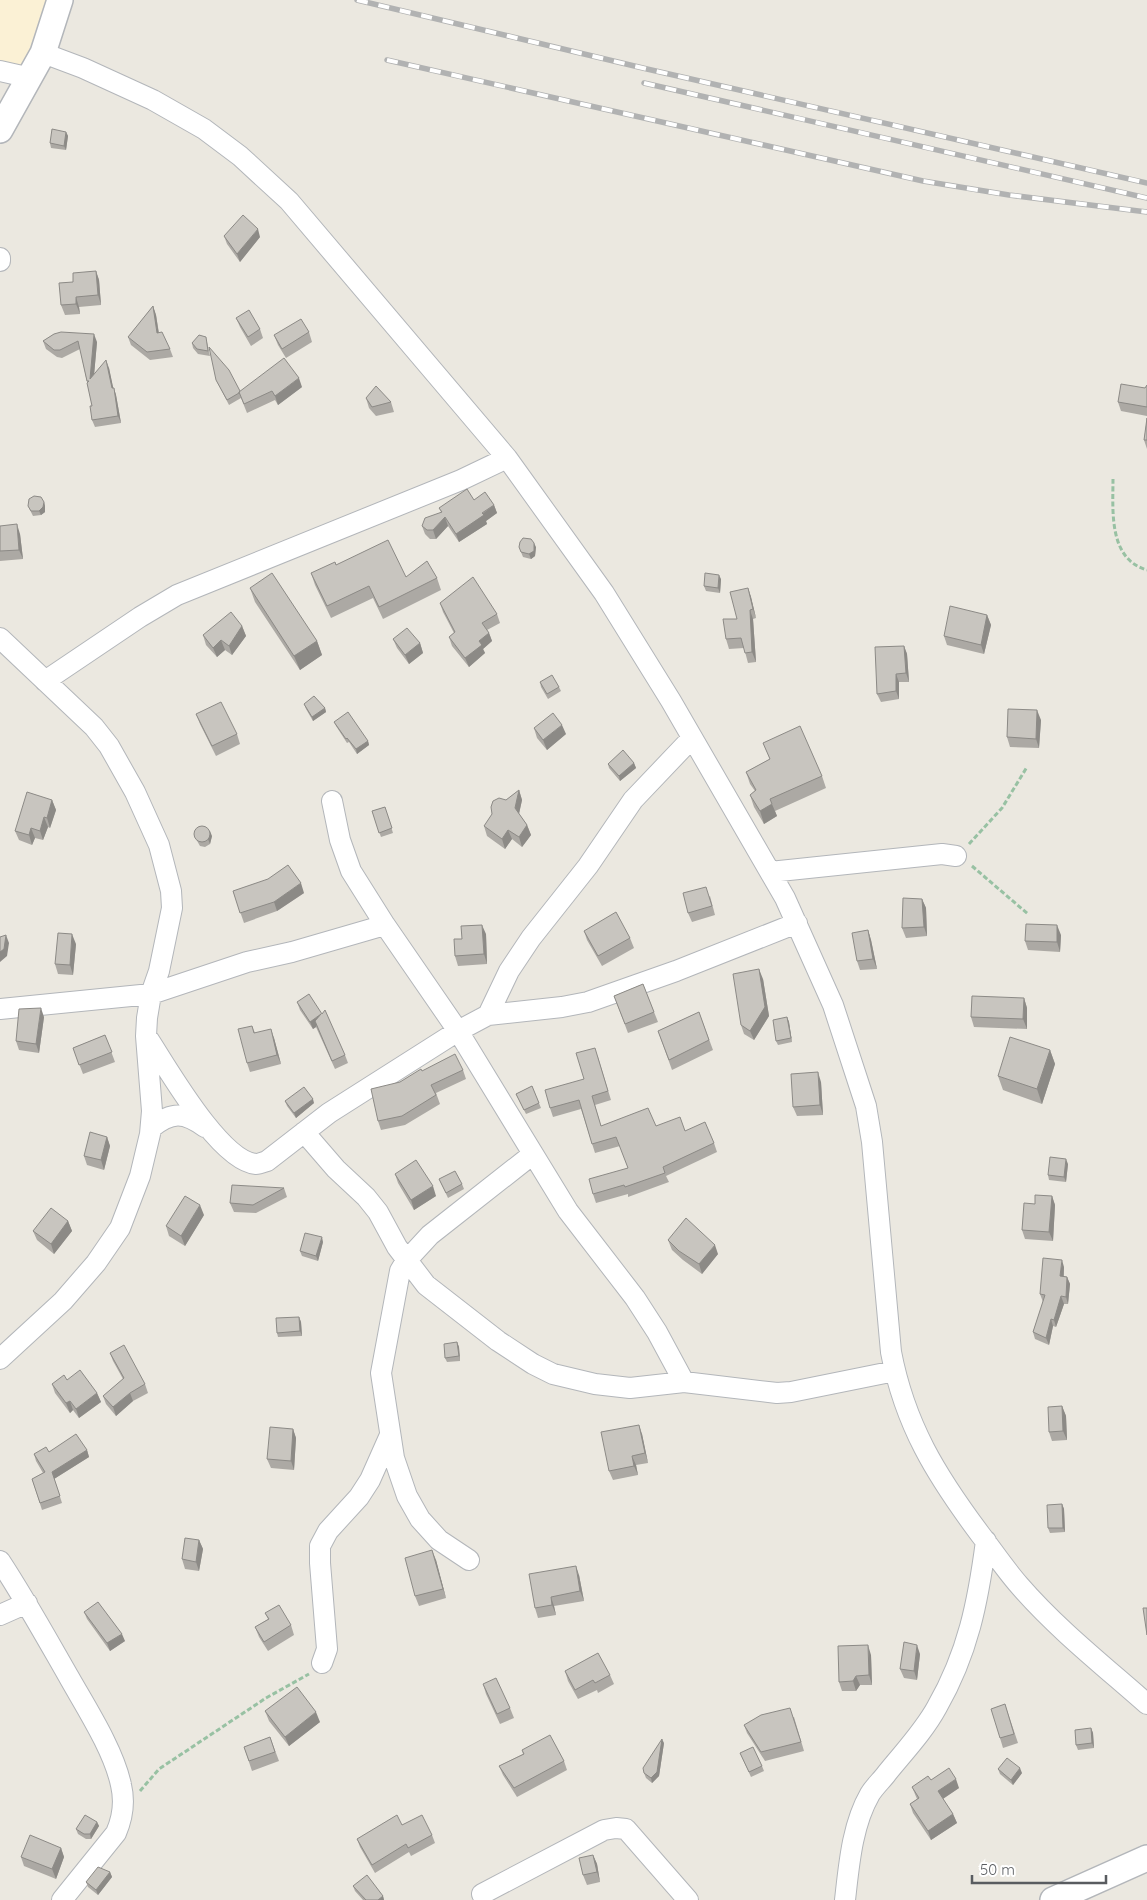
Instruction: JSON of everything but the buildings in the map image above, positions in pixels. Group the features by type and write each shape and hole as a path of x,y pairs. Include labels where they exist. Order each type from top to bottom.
{"street":[{"path":"0,130 43,53 60,0"},
{"path":"43,53 83,68 153,100 204,129 240,156 288,201 507,458 604,593 770,872 797,923 833,1005 866,1106 874,1158 894,1371 906,1408 922,1446 948,1490 1019,1585 1043,1610 1147,1704"},
{"path":"0,70 30,78"},
{"path":"45,680 140,617 177,595 461,480 507,458"},
{"path":"0,638 94,726 109,746 135,792 159,846 171,891 172,908 159,972 151,994 147,1018 146,1036 152,1102 151,1128 140,1176 120,1228 96,1263 63,1302 0,1358"},
{"path":"488,1015 508,971 588,866 632,800 692,738"},
{"path":"332,801 340,840 351,871 385,925 458,1031 568,1212 635,1298 657,1332 684,1382"},
{"path":"770,872 942,854 956,856"},
{"path":"146,1036 196,1113 213,1133 234,1154 256,1164 268,1161 328,1113 458,1031 488,1015 562,1007 588,1002 676,971 797,923"},
{"path":"0,1009 151,994 247,962 292,952 385,925"},
{"path":"151,1128 169,1116 181,1114 193,1118 213,1133"},
{"path":"304,1132 336,1169 366,1197 378,1212 406,1261 426,1285 532,1364 553,1374 596,1384 630,1388 684,1382 791,1392 894,1371"},
{"path":"469,1560 439,1540 420,1518 407,1496 394,1458 381,1373 400,1271 406,1261 430,1235 532,1154"},
{"path":"322,1663 327,1649 320,1546 328,1532 365,1488 390,1435"},
{"path":"844,1900 853,1846 861,1815 871,1793 937,1708 958,1667 972,1623 986,1541"},
{"path":"0,1561 27,1603 88,1710 108,1750 121,1783 123,1813 116,1833 62,1900"},
{"path":"0,1615 27,1603"},
{"path":"480,1898 604,1830 616,1828 626,1829 688,1900"},
{"path":"1053,1900 1147,1858"}],"path":[{"path":"1113,479 1113,522 1118,544 1130,559 1147,570"},
{"path":"1027,767 1002,808 978,836 956,856 967,861 1028,914"},
{"path":"123,1813 159,1769 266,1698 315,1671 322,1663"}],"shaded area":[{"path":"0,0 46,0 23,68 0,62"}],"railway":[{"path":"357,0 647,69 1147,183"},
{"path":"387,60 923,181 1009,195 1147,212"},
{"path":"644,83 1147,198"}]}
